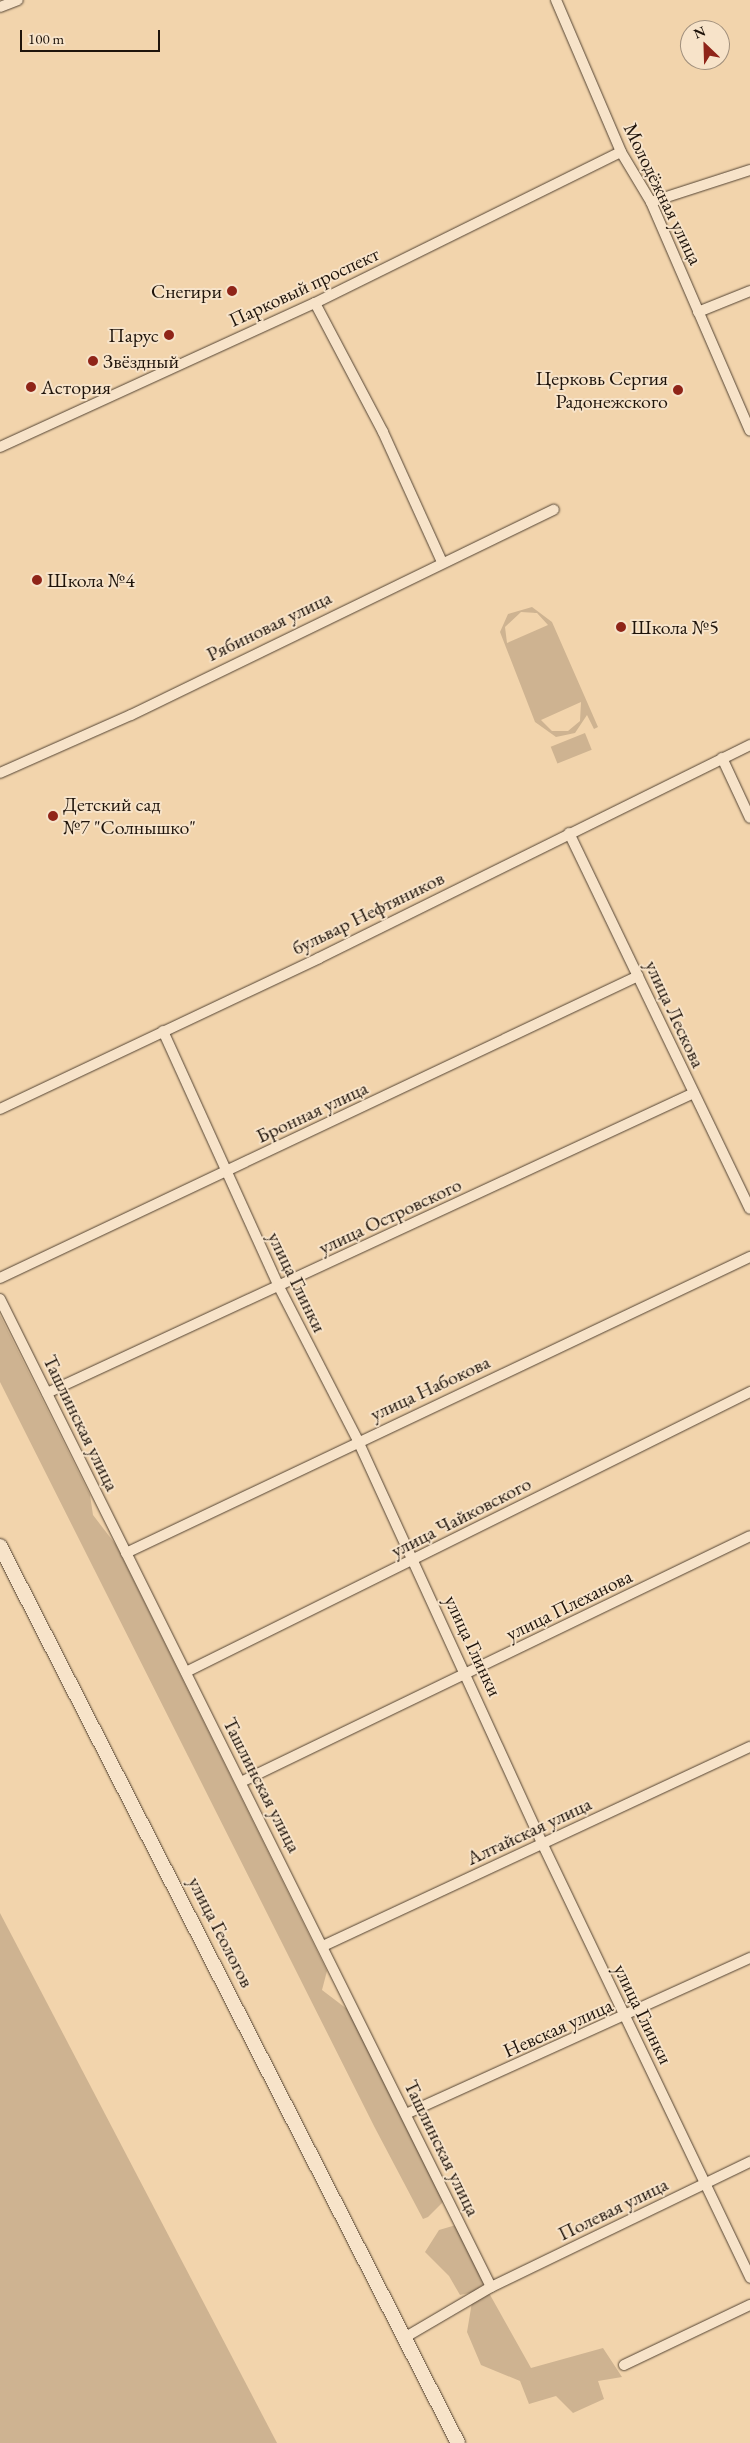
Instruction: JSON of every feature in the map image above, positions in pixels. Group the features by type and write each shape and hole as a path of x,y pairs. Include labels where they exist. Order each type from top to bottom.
{"main road":[{"name":"улица Геологов","path":"0,1546 458,2443"}],"street":[{"path":"0,7 18,0"},
{"name":"Молодёжная улица","path":"556,0 621,152 651,202 750,432"},
{"name":"Парковый проспект","path":"0,447 314,303 621,152"},
{"path":"651,202 750,170"},
{"path":"698,312 750,291"},
{"path":"314,303 383,432 442,562"},
{"name":"Рябиновая улица","path":"0,774 130,715 442,562 554,510"},
{"name":"бульвар Нефтяников","path":"0,1109 750,745"},
{"path":"722,758 750,818"},
{"name":"улица Лескова","path":"569,833 750,1209"},
{"name":"Бронная улица","path":"0,1278 638,976"},
{"name":"улица Глинки","path":"163,1030 225,1172 279,1287 358,1441 468,1674 543,1845 750,2278"},
{"name":"улица Островского","path":"47,1393 694,1093"},
{"name":"улица Набокова","path":"126,1553 358,1441 750,1257"},
{"name":"Ташлинская улица","path":"0,1299 491,2287"},
{"name":"улица Чайковского","path":"186,1672 750,1392"},
{"name":"улица Плеханова","path":"241,1782 468,1674 750,1536"},
{"name":"Алтайская улица","path":"323,1946 750,1747"},
{"name":"Невская улица","path":"406,2114 625,2017 750,1958"},
{"name":"Полевая улица","path":"404,2338 491,2287 750,2162"},
{"path":"624,2365 750,2305"}],"shaded area":[{"path":"532,607 552,622 598,727 594,729 587,715 575,733 556,737 535,722 500,632 508,614","holes":["521,612 537,613 548,625 507,643 505,627","581,702 580,721 568,731 552,731 541,720"]},
{"path":"585,733 592,750 557,764 551,747"},
{"path":"0,1315 90,1495 93,1515 116,1545 327,1971 322,1990 351,2012 444,2201 428,2217 423,2219 375,2128 0,1382"},
{"path":"0,1913 277,2443 0,2443"},
{"path":"456,2225 485,2283 474,2292 460,2295 449,2276 425,2252 439,2230"},
{"path":"489,2293 531,2368 603,2348 622,2377 598,2381 604,2399 573,2413 556,2396 529,2404 520,2381 481,2365 467,2332 472,2302"}],"place":[{"name":"Снегири","path":"232,291"},
{"name":"Парус","path":"169,335"},
{"name":"Звёздный","path":"93,361"},
{"name":"Астория","path":"31,387"},
{"name":"Церковь Сергия Радонежского","path":"678,390"},
{"name":"Школа №4","path":"37,580"},
{"name":"Школа №5","path":"621,627"},
{"name":"Детский сад №7 \"Солнышко\"","path":"53,816"}]}
